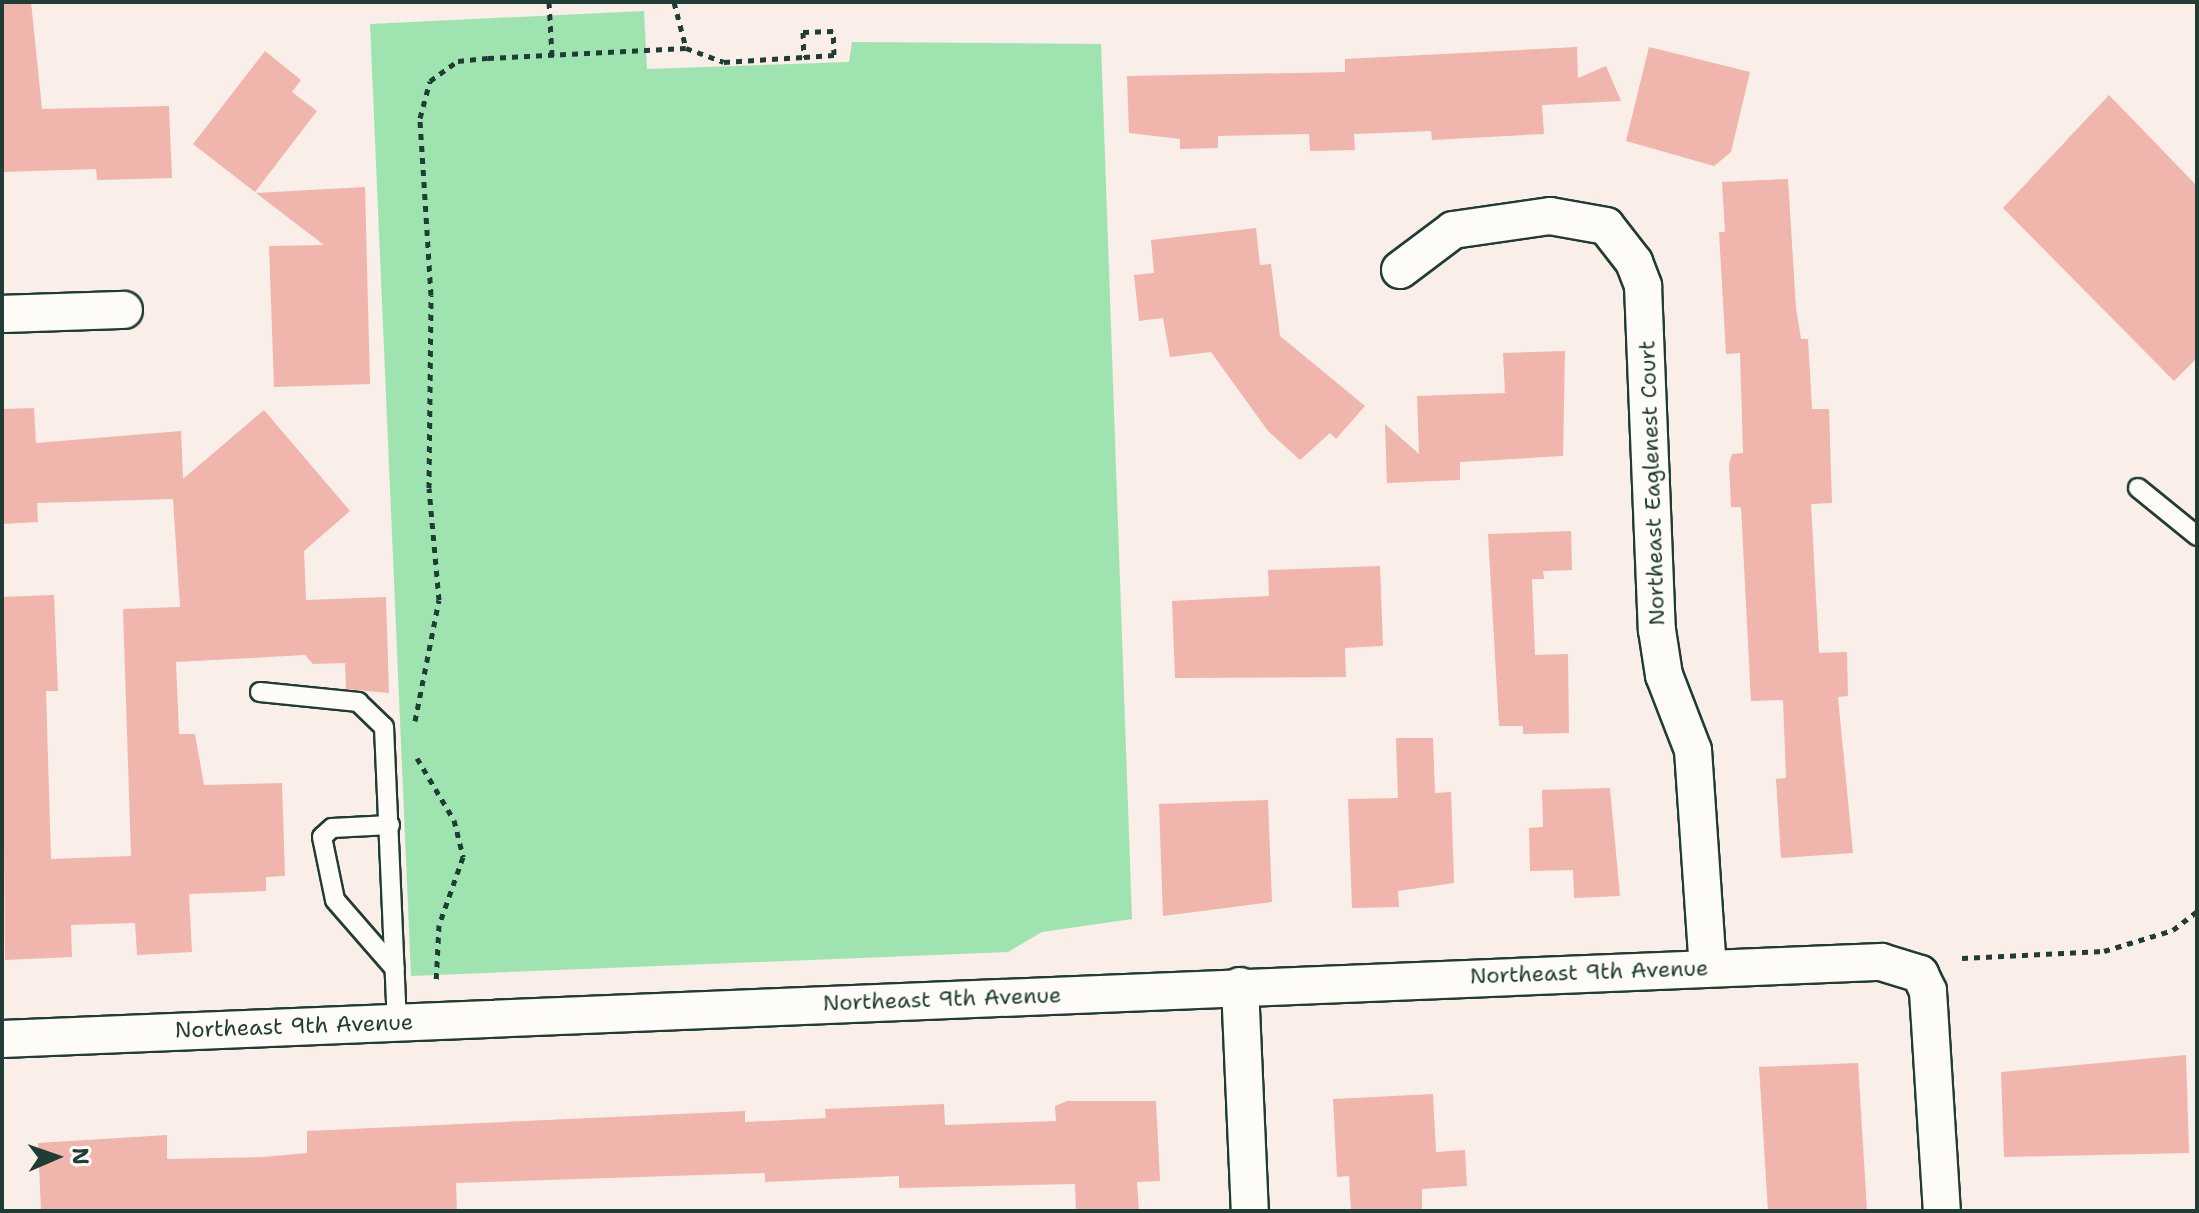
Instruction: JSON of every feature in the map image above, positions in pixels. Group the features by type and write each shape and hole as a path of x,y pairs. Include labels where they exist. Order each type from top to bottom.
{"street":[{"name":"Northeast Eaglenest Court","path":"1400,270 1453,230 1550,216 1606,226 1634,262 1643,286 1657,630 1696,768 1708,968"},
{"path":"2,314 124,310"},
{"name":"Northeast 9th Avenue","path":"2,1039 1881,962 1920,974 1928,991 1942,1211"},
{"path":"1240,986 1250,1211"}],"lane":[{"path":"2138,488 2197,536"},
{"path":"260,692 330,695 375,713 387,742 397,1022"},
{"path":"390,825 332,828 322,837 335,900 395,969"}],"path":[{"path":"549,2 552,56"},
{"path":"674,2 686,48"},
{"path":"414,728 439,600 429,488 431,295 421,99 442,68 458,61 686,48 724,62 804,57 834,55 833,31 803,32 804,57"},
{"path":"414,741 463,857 439,925 436,985"},
{"path":"1962,958 2104,951 2173,930 2197,911"}],"green space":[{"path":"644,11 647,69 849,62 852,42 1101,44 1132,919 1042,932 1008,952 411,976 370,24"}],"building":[{"path":"2,2 31,2 42,109 169,106 172,178 97,180 96,169 2,172"},
{"path":"1577,47 1578,78 1606,66 1621,101 1542,105 1544,134 1432,140 1431,131 1354,134 1355,150 1310,151 1309,134 1218,136 1218,148 1180,149 1180,139 1129,133 1127,76 1345,72 1345,59"},
{"path":"1649,47 1750,72 1731,152 1714,166 1626,141"},
{"path":"265,51 301,80 292,92 317,111 255,192 193,144"},
{"path":"2109,95 2197,186 2197,358 2174,381 2003,208"},
{"path":"1788,179 1796,308 1801,339 1808,339 1812,409 1829,409 1832,503 1811,504 1819,653 1847,652 1848,696 1838,697 1853,853 1781,858 1776,779 1786,778 1783,700 1751,701 1741,507 1731,507 1729,464 1732,454 1743,453 1740,353 1726,354 1719,232 1725,232 1722,182"},
{"path":"365,187 370,384 274,387 269,246 324,245 256,193"},
{"path":"1256,228 1260,265 1271,264 1280,336 1365,406 1336,439 1330,433 1300,460 1268,431 1211,352 1170,357 1163,318 1139,321 1134,275 1154,273 1151,240"},
{"path":"1565,351 1563,456 1460,462 1460,480 1387,483 1385,424 1419,454 1417,396 1505,393 1503,353"},
{"path":"34,408 36,443 181,431 183,479 264,410 350,511 304,551 306,600 386,597 389,693 346,689 345,663 313,664 305,655 176,662 179,734 195,734 204,785 282,783 285,876 266,877 266,891 189,894 192,952 137,955 135,923 71,925 72,957 5,960 2,597 54,595 58,691 46,691 51,859 131,856 123,609 180,607 173,499 37,503 38,522 2,524 2,409"},
{"path":"1571,531 1572,570 1543,571 1544,579 1532,579 1535,655 1568,654 1569,733 1523,734 1523,726 1499,726 1488,534"},
{"path":"1380,566 1383,646 1345,648 1346,677 1175,678 1172,601 1269,596 1268,570"},
{"path":"1396,738 1433,738 1435,793 1451,792 1454,883 1398,891 1399,907 1352,908 1348,799 1398,798"},
{"path":"1610,788 1620,896 1574,898 1573,870 1530,871 1529,828 1543,827 1542,790"},
{"path":"1268,800 1272,902 1163,916 1159,804"},
{"path":"2186,1055 2189,1153 2004,1157 2001,1072"},
{"path":"1858,1063 1867,1211 1768,1211 1759,1067"},
{"path":"1433,1094 1436,1152 1465,1150 1467,1186 1422,1189 1422,1211 1351,1211 1349,1176 1337,1177 1333,1099"},
{"path":"1067,1101 1156,1101 1160,1181 1137,1182 1139,1211 1076,1211 1075,1184 899,1188 899,1176 765,1182 765,1173 456,1183 457,1211 41,1211 38,1143 167,1135 167,1159 263,1157 307,1153 307,1131 745,1111 745,1122 826,1118 825,1109 944,1104 945,1125 1056,1121 1055,1106"}]}
